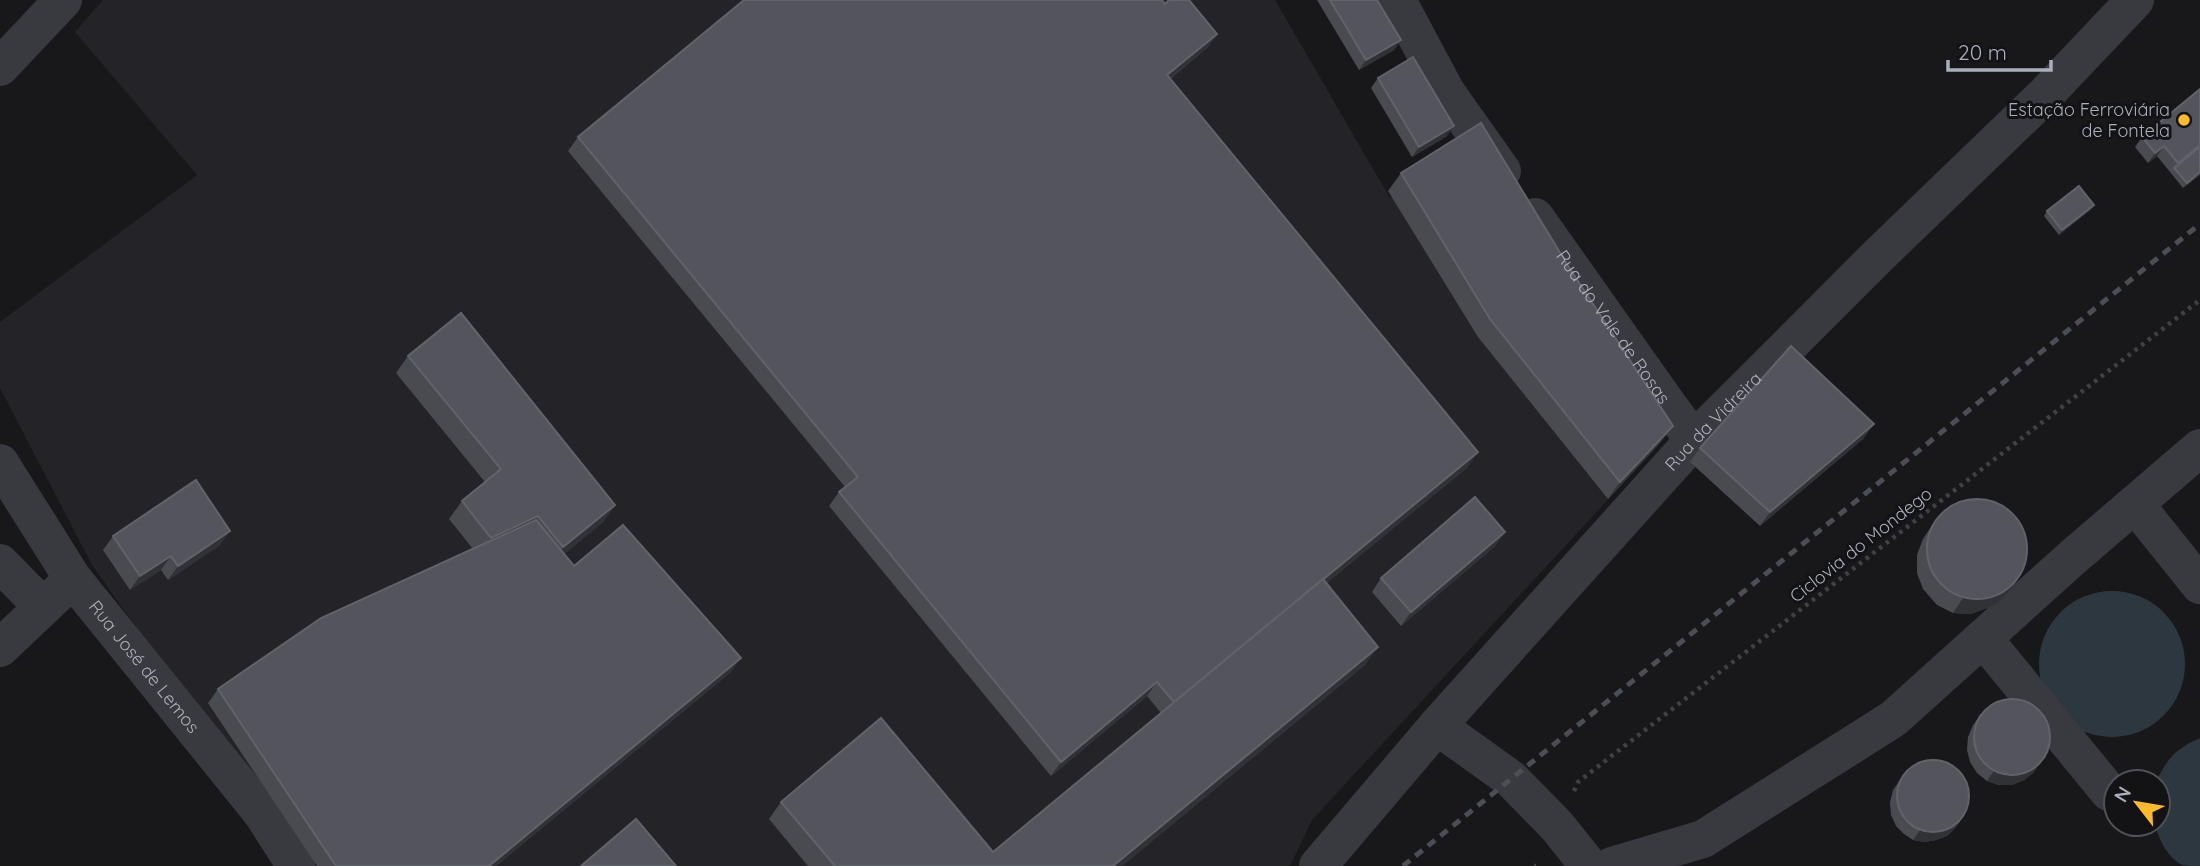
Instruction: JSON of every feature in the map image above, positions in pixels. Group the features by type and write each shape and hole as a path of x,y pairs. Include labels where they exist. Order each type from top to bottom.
{"street":[{"path":"0,67 63,0"},
{"name":"Rua do Vale de Rosas","path":"1396,0 1447,92 1694,440"},
{"name":"Rua da Vidreira","path":"1318,866 1437,726 1694,440 1869,264 2045,95 2135,0"},
{"path":"1612,866 1703,839 1893,719 2200,448"},
{"name":"Rua José de Lemos","path":"0,463 73,579 262,813 296,866"},
{"path":"2134,504 2200,585"},
{"path":"0,563 43,607"},
{"path":"0,648 73,579"},
{"path":"1983,638 2102,783"},
{"path":"1437,726 1511,779 1557,827 1589,866"}],"path":[{"name":"Ciclovia do Mondego","path":"1557,827 1578,782 2200,300"}],"shaded area":[{"path":"103,0 1275,0 1390,198 1467,140 1605,344 1664,439 1312,820 1290,866 305,866 92,565 0,388 0,322 197,175 75,32"},
{"path":"2112,591 2140,596 2164,612 2180,636 2185,664 2180,692 2164,716 2140,732 2112,737 2084,732 2060,716 2044,692 2039,664 2044,636 2060,612 2084,596"},
{"path":"2200,738 2200,866 2187,866 2178,862 2164,847 2160,838 2172,838 2172,768 2163,768 2173,755"}],"building":[{"path":"744,0 1162,0 1165,4 1169,0 1189,0 1217,34 1167,75 1478,452 1174,702 1157,682 1061,762 839,492 858,477 578,137"},
{"path":"1330,0 1377,0 1401,40 1366,60"},
{"path":"1413,57 1454,126 1419,147 1378,78"},
{"name":"Estação Ferroviária de Fontela","path":"2200,89 2200,145 2178,163 2164,146 2155,153 2142,137"},
{"path":"1481,123 1570,269 1673,426 1620,482 1490,319 1401,173"},
{"path":"2200,147 2200,172 2187,183 2174,168"},
{"path":"2079,186 2094,205 2062,230 2047,211"},
{"path":"461,313 615,505 563,547 538,516 491,538 462,501 501,469 408,356"},
{"path":"1791,346 1874,424 1770,512 1700,448"},
{"path":"196,480 230,531 178,566 171,556 140,576 113,536"},
{"path":"1475,497 1505,532 1411,612 1381,578"},
{"path":"1977,499 2005,507 2019,521 2027,549 2019,577 2005,591 1977,599 1949,591 1935,577 1927,549 1935,521 1949,507"},
{"path":"536,520 574,566 623,525 741,658 489,866 336,866 218,689 321,618"},
{"path":"1323,579 1378,647 1113,866 835,866 781,802 881,718 993,852"},
{"path":"2012,699 2027,702 2039,710 2047,722 2050,737 2047,752 2039,764 2027,772 2012,775 1997,772 1985,764 1977,752 1974,737 1977,722 1985,710 1997,702"},
{"path":"1933,760 1947,763 1959,770 1966,782 1969,796 1966,810 1959,822 1947,829 1933,832 1919,829 1907,822 1900,810 1897,796 1900,782 1907,770 1919,763"},
{"path":"636,819 676,866 581,866"}],"railway":[{"path":"1403,866 2200,224"}],"place":[{"name":"Estação Ferroviária de Fontela","path":"2184,120"}]}
